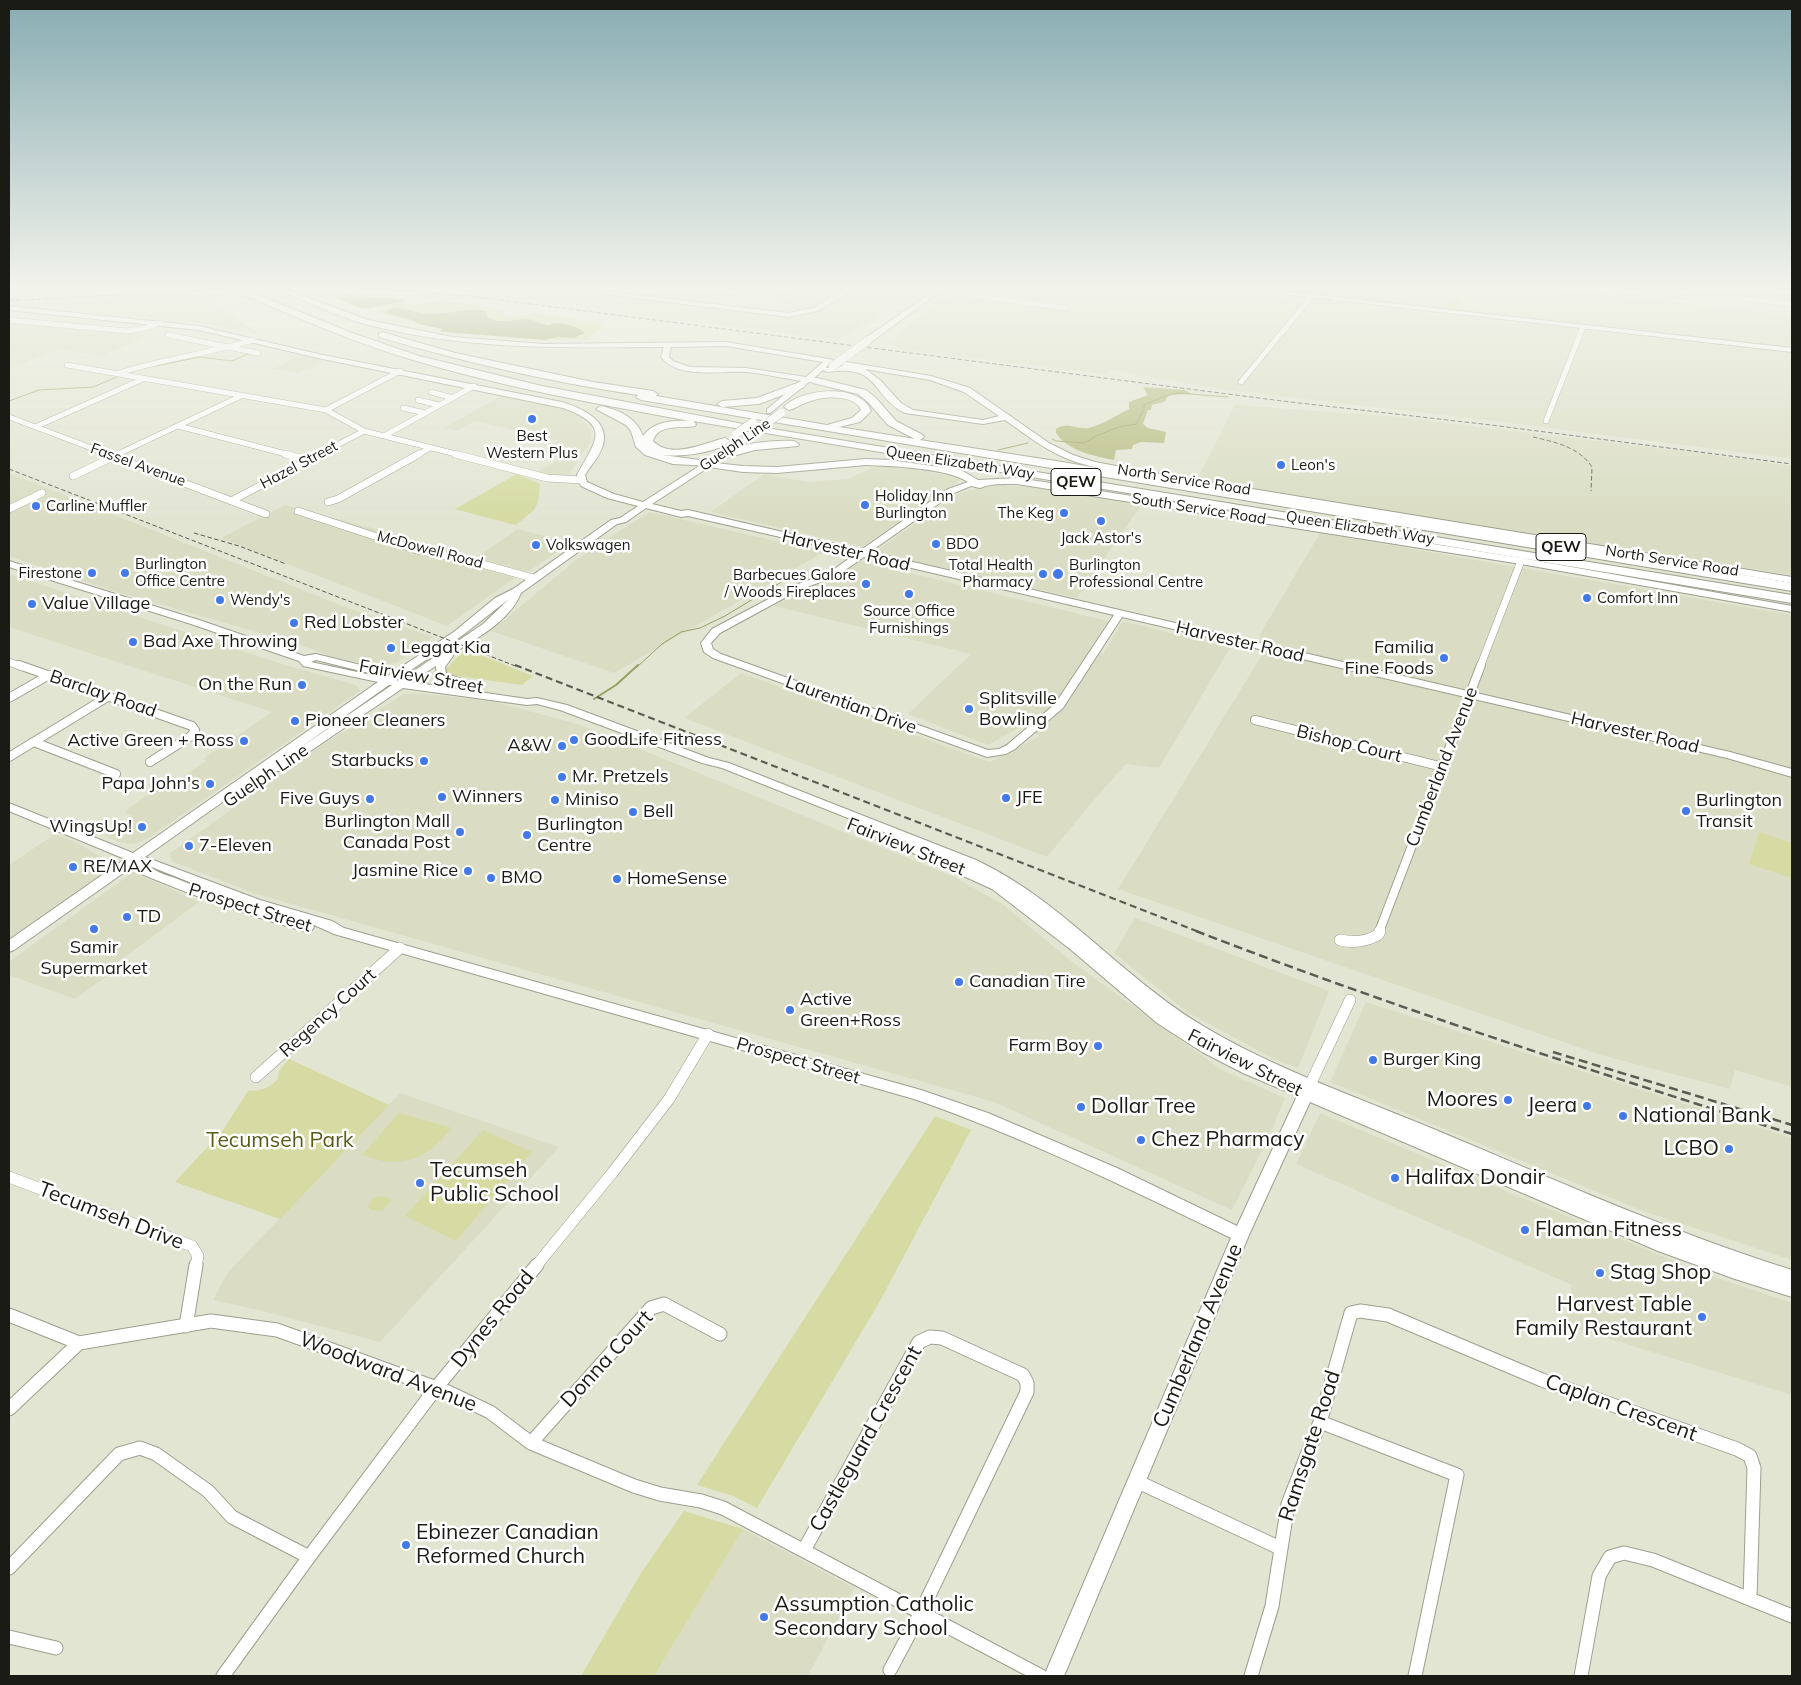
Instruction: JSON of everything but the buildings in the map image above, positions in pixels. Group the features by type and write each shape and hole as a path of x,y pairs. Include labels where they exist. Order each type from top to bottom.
{"highway":[{"name":"Queen Elizabeth Way","path":"445,365 523,385 751,433 1146,494 1792,599"},
{"name":"Queen Elizabeth Way","path":"481,365 566,384 768,415 1021,460 1056,464 1792,586"},
{"path":"494,365 593,385 719,404 759,401 808,382 862,392 872,400 892,423 916,436 1056,464"},
{"path":"523,385 623,417 632,424 642,448 649,453 662,458 707,464"},
{"path":"768,415 818,425 839,424 856,420 866,411 866,406 860,401 837,395 809,398 785,410"},
{"path":"725,441 700,450 679,452 655,449 647,441 649,433 654,430 681,423 751,433"},
{"path":"718,457 743,448 762,444 796,444 1104,490 1146,494"}],"main road":[{"path":"365,365 567,406 583,413 594,421 601,434 599,443 580,475 581,480 588,487 643,502"},
{"path":"675,365 682,368 751,370 808,382"},
{"name":"Guelph Line","path":"9,947 368,701 397,680 419,659 470,624 499,600 517,591 533,578 619,521 694,463 725,441 768,415 832,365"},
{"name":"North Service Road","path":"852,365 931,378 967,390 1046,445 1070,457 1117,470 1792,580"},
{"path":"829,367 849,367 868,372 900,407 911,412 983,422 1007,417"},
{"name":"Guelph Line","path":"643,502 718,457 785,410 808,382"},
{"path":"707,464 743,469 777,470 866,462 890,463 961,473 969,476 978,484"},
{"name":"South Service Road","path":"862,555 944,497 978,484 1014,483 1079,490 1521,562 1792,609"},
{"name":"Harvester Road","path":"643,502 669,510 862,555 1730,755 1792,773"},
{"name":"Harvester Road","path":"643,502 684,510 688,514"},
{"path":"619,521 647,510 669,510"},
{"name":"Laurentian Drive","path":"862,555 832,574 798,587 716,631 706,644 708,650 717,656 987,754 1002,752 1011,747 1059,706 1119,614"},
{"name":"Fairview Street","path":"9,564 195,622 304,659 316,657 432,689 527,702 537,701 564,707 706,761 725,765 982,868 1014,886 1194,1028 1308,1090 1664,1246 1735,1272 1792,1290"},
{"name":"Guelph Line","path":"397,680 454,650 488,626 512,603 517,591"},
{"path":"454,650 442,662 440,673 446,679 462,683 468,687"},
{"name":"Fairview Street","path":"304,659 307,664 353,675 468,687 536,697 537,701"},
{"path":"365,669 394,668 419,659"},
{"path":"353,675 365,684 368,701 403,692 432,689"},
{"name":"Prospect Street","path":"9,807 138,860 144,870 231,906 322,930 339,931 554,993 708,1034 799,1062 916,1094 983,1117 1111,1173 1241,1235"},
{"name":"Guelph Line","path":"9,956 138,860"},
{"name":"Fairview Street","path":"1308,1090 1712,1251 1792,1277"},
{"name":"Cumberland Avenue","path":"1054,1676 1241,1235 1308,1090"}],"street":[{"path":"67,365 326,410 364,431 526,472 545,479 559,481 581,480"},
{"path":"116,374 150,365"},
{"path":"1242,382 1256,365"},
{"path":"1546,421 1568,365"},
{"path":"326,410 400,371"},
{"path":"35,427 143,379"},
{"path":"384,436 474,386"},
{"path":"431,392 453,398"},
{"path":"73,476 241,396"},
{"path":"418,400 439,405"},
{"path":"403,408 425,413"},
{"name":"Fassel Avenue","path":"9,417 266,514"},
{"path":"178,426 308,460"},
{"name":"Hazel Street","path":"233,500 364,431"},
{"path":"328,502 338,500 430,448"},
{"path":"9,509 42,493"},
{"name":"McDowell Road","path":"298,511 417,550 471,561 533,578"},
{"name":"Cumberland Avenue","path":"1340,940 1364,943 1378,935 1444,767 1461,714 1521,562"},
{"name":"Barclay Road","path":"9,662 192,726 195,730 191,736 150,762"},
{"path":"9,698 49,675"},
{"path":"9,757 109,696"},
{"name":"Bishop Court","path":"1255,720 1444,767"},
{"path":"34,742 116,774"},
{"name":"Regency Court","path":"256,1077 400,948"},
{"name":"Cumberland Avenue","path":"1308,1090 1350,1000"},
{"name":"Dynes Road","path":"224,1676 309,1557 436,1388 623,1158 668,1099 708,1034"},
{"name":"Tecumseh Drive","path":"9,1177 192,1246 198,1256 186,1326"},
{"name":"Donna Court","path":"531,1443 651,1308 664,1304 720,1334"},
{"name":"Ramsgate Road","path":"1251,1676 1272,1606 1288,1504 1320,1422 1350,1313 1360,1311"},
{"name":"Caplan Crescent","path":"1360,1311 1388,1316 1542,1380 1737,1449 1750,1456 1754,1468 1750,1598"},
{"path":"9,1315 79,1343 9,1409"},
{"name":"Woodward Avenue","path":"79,1343 211,1321 278,1330 436,1388 490,1412 531,1443 634,1486 660,1494 702,1501 723,1508 1041,1676"},
{"name":"Castleguard Crescent","path":"804,1550 918,1342 930,1336 942,1338 1022,1375 1028,1384 1027,1392 922,1612 890,1670"},
{"path":"1320,1422 1458,1475 1416,1676"},
{"path":"9,1568 119,1454 140,1448 156,1454 208,1491 232,1516 309,1557"},
{"path":"1136,1481 1280,1548"},
{"path":"1582,1676 1599,1576 1610,1558 1624,1553 1653,1560 1792,1616"},
{"path":"9,1637 56,1648"}],"shaded area":[{"path":"9,365 20,365 9,369"},
{"path":"281,365 316,365 298,373 272,369"},
{"path":"1028,365 1792,365 1792,459 1503,422 1226,390 1109,370 1105,374"},
{"path":"1143,387 1185,390 1191,394 1169,395 1164,402 1152,405 1151,410 1148,410 1143,424 1148,428 1166,432 1164,443 1141,442 1133,445 1132,449 1116,450 1114,460 1074,448 1056,433 1056,429 1064,426 1088,428 1098,425 1129,409 1129,402 1148,395"},
{"path":"503,395 560,406 580,418 592,431 591,441 566,478 537,472 561,458 541,453 559,441 475,421 457,431 444,428"},
{"path":"1235,405 1389,416 1792,466 1792,575 1197,480"},
{"path":"877,466 913,468 962,479 862,547 711,512 764,474 809,482 847,479"},
{"path":"9,473 348,608 433,637 396,663 374,666 333,657 292,642 110,590 9,556"},
{"path":"993,485 1030,487 1142,504 1077,598 879,553 878,550 951,498 962,492"},
{"path":"285,505 406,537 474,559 518,529 571,543 529,571 523,572 447,626 221,538"},
{"path":"649,512 824,552 614,673 491,631 576,560"},
{"path":"1320,533 1792,615 1792,1087 1735,1070 1730,1089 1601,1055 1118,889 1262,655 1260,634"},
{"path":"857,560 1108,621 1089,651 1103,654 1123,621 1230,648 1159,768 1126,764 1047,857 684,718 741,673 990,762 1040,736 1020,727 988,745 908,714 971,654 774,606 800,591 833,579"},
{"path":"9,574 282,664 356,685 360,691 150,837 135,844 122,843 104,836 133,816 124,812 173,776 179,779 206,761 203,759 272,712 9,627"},
{"path":"419,693 495,702 581,725 954,877 1004,905 1071,961 1222,1070 1285,1098 1268,1139 1232,1210 994,1102 256,894 171,861 170,853 323,744 356,725 358,727 370,720 367,718 404,694"},
{"path":"55,834 77,843 108,861 107,871 9,940 9,865"},
{"path":"133,872 199,902 106,971 110,974 75,999 9,975 9,962"},
{"path":"1135,918 1329,991 1298,1068 1274,1059 1187,1012 1114,953"},
{"path":"1366,1002 1792,1138 1792,1260 1643,1211 1330,1082"},
{"name":"Tecumseh Public School","path":"400,1093 559,1147 380,1342 267,1312 213,1300 228,1272"},
{"path":"1320,1113 1700,1272 1792,1303 1792,1395 1564,1325 1572,1285 1296,1164"},
{"name":"Assumption Catholic Secondary School","path":"743,1529 854,1588 808,1676 654,1676"}],"green space":[{"path":"517,474 540,484 538,502 534,510 517,524 455,509"},
{"path":"465,649 533,676 522,685 449,675 444,671"},
{"path":"1759,832 1792,843 1792,878 1749,864"},
{"name":"Tecumseh Park","path":"289,1059 389,1105 280,1219 175,1182 223,1130 248,1091 268,1087 275,1082 278,1079 279,1071"},
{"path":"399,1113 452,1128 432,1148 412,1159 390,1162 362,1155"},
{"path":"935,1116 971,1130 880,1301 757,1508 733,1496 697,1485"},
{"path":"483,1130 532,1152 456,1241 405,1216"},
{"path":"378,1196 389,1198 391,1201 382,1211 371,1210 368,1206 373,1198"},
{"path":"684,1511 743,1529 654,1676 581,1676 641,1573"}],"waterway":[{"path":"155,366 162,365"},
{"path":"9,401 39,390 93,387 117,377"},
{"path":"1052,439 1056,441 1085,443 1096,436 1119,427 1136,424 1144,409 1144,405 1165,396 1178,393 1228,397"},
{"path":"998,450 1028,443"},
{"path":"637,667 662,644 681,632 700,628 725,616 788,578"},
{"path":"594,699 616,685 638,665"}],"railway":[{"path":"1000,365 1792,464"},
{"path":"1533,437 1566,446 1587,460 1592,467 1591,491"},
{"path":"9,469 518,667"},
{"path":"194,533 239,546 286,564"},
{"path":"515,665 1199,932"},
{"path":"1196,931 1418,1012 1792,1134"},
{"path":"1553,1052 1792,1125"}],"place":[{"name":"Best Western Plus","path":"532,419"},
{"name":"Leon's","path":"1281,465"},
{"name":"Holiday Inn Burlington","path":"865,505"},
{"name":"Carline Muffler","path":"36,506"},
{"name":"The Keg","path":"1064,513"},
{"name":"Jack Astor's","path":"1101,521"},
{"name":"BDO","path":"936,544"},
{"name":"Volkswagen","path":"536,545"},
{"name":"Firestone","path":"92,573"},
{"name":"Burlington Office Centre","path":"125,573"},
{"name":"Total Health Pharmacy","path":"1043,574"},
{"name":"Burlington Professional Centre","path":"1058,574"},
{"name":"Barbecues Galore / Woods Fireplaces","path":"866,584"},
{"name":"Source Office Furnishings","path":"909,594"},
{"name":"Comfort Inn","path":"1587,598"},
{"name":"Wendy's","path":"220,600"},
{"name":"Value Village","path":"32,604"},
{"name":"Red Lobster","path":"294,623"},
{"name":"Bad Axe Throwing","path":"133,642"},
{"name":"Leggat Kia","path":"391,648"},
{"name":"Familia Fine Foods","path":"1444,658"},
{"name":"On the Run","path":"302,685"},
{"name":"Splitsville Bowling","path":"969,709"},
{"name":"Pioneer Cleaners","path":"295,721"},
{"name":"GoodLife Fitness","path":"574,740"},
{"name":"Active Green + Ross","path":"244,741"},
{"name":"A&W","path":"562,746"},
{"name":"Starbucks","path":"424,761"},
{"name":"Mr. Pretzels","path":"562,777"},
{"name":"Papa John's","path":"210,784"},
{"name":"Winners","path":"442,797"},
{"name":"JFE","path":"1006,798"},
{"name":"Five Guys","path":"370,799"},
{"name":"Miniso","path":"555,800"},
{"name":"Burlington Transit","path":"1686,811"},
{"name":"Bell","path":"633,812"},
{"name":"WingsUp!","path":"142,827"},
{"name":"Burlington Mall Canada Post","path":"460,832"},
{"name":"Burlington Centre","path":"527,835"},
{"name":"7-Eleven","path":"189,846"},
{"name":"RE/MAX","path":"73,867"},
{"name":"Jasmine Rice","path":"468,871"},
{"name":"BMO","path":"491,878"},
{"name":"HomeSense","path":"617,879"},
{"name":"TD","path":"127,917"},
{"name":"Samir Supermarket","path":"94,929"},
{"name":"Canadian Tire","path":"959,982"},
{"name":"Active Green+Ross","path":"790,1010"},
{"name":"Farm Boy","path":"1098,1046"},
{"name":"Burger King","path":"1373,1060"},
{"name":"Moores","path":"1508,1100"},
{"name":"Jeera","path":"1587,1106"},
{"name":"Dollar Tree","path":"1081,1107"},
{"name":"National Bank","path":"1623,1116"},
{"name":"Chez Pharmacy","path":"1141,1140"},
{"name":"LCBO","path":"1729,1149"},
{"name":"Halifax Donair","path":"1395,1178"},
{"name":"Tecumseh Public School","path":"420,1183"},
{"name":"Flaman Fitness","path":"1525,1230"},
{"name":"Stag Shop","path":"1600,1273"},
{"name":"Harvest Table Family Restaurant","path":"1702,1317"},
{"name":"Ebinezer Canadian Reformed Church","path":"406,1545"},
{"name":"Assumption Catholic Secondary School","path":"764,1617"}]}
